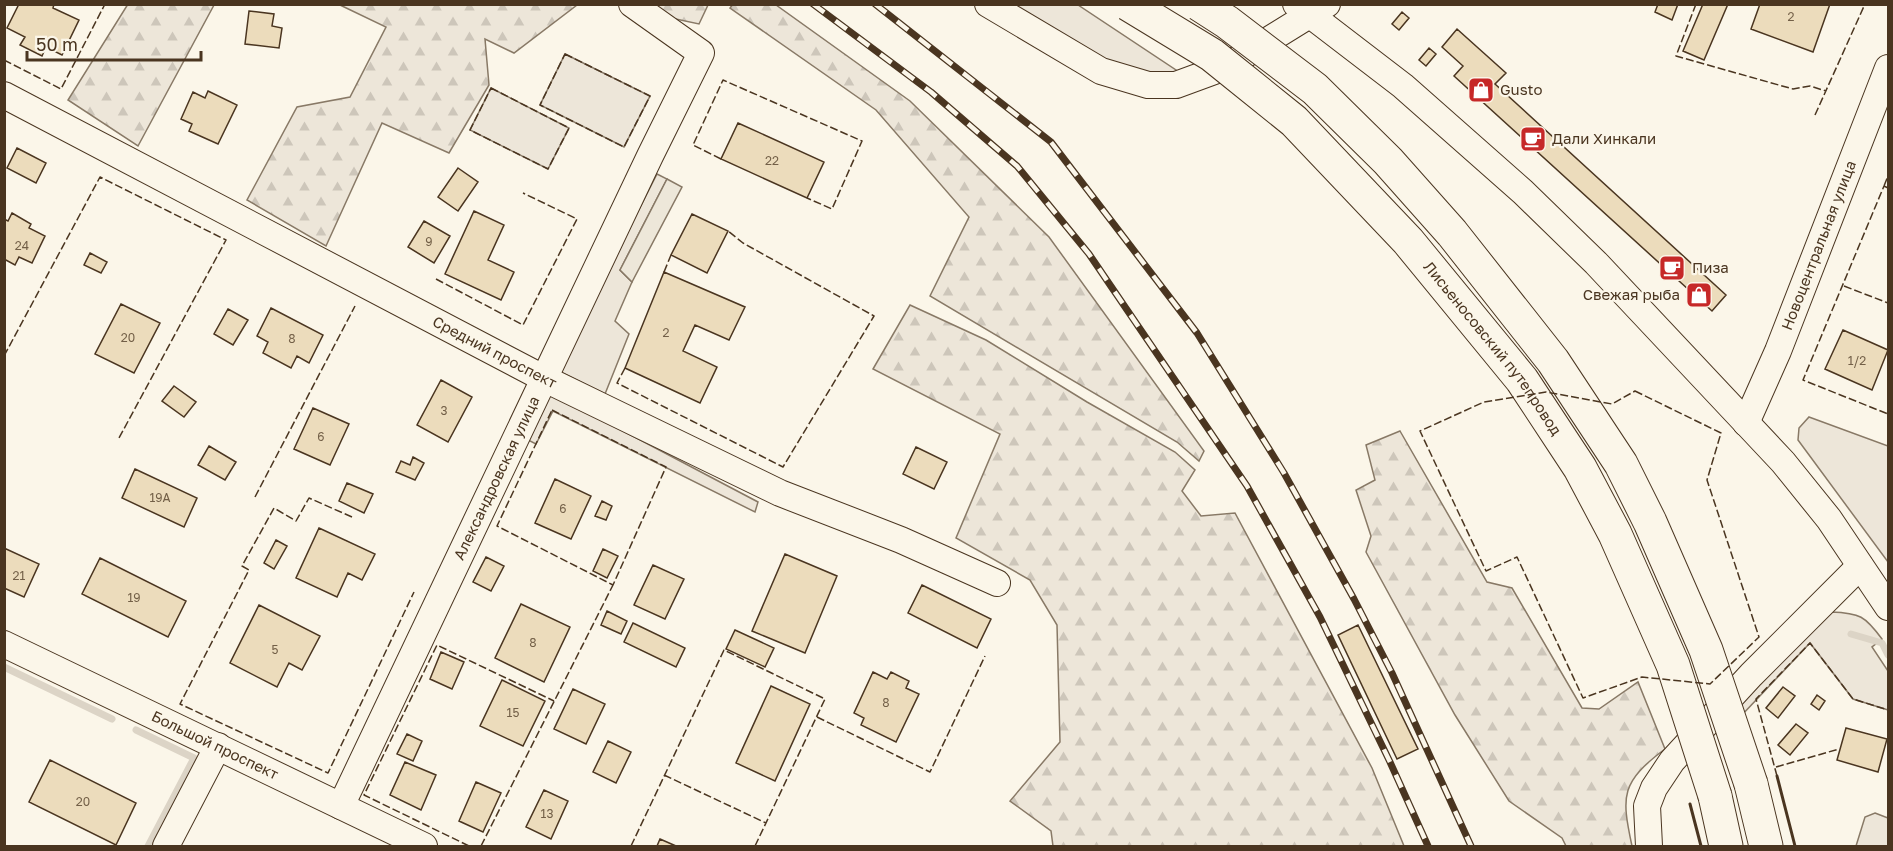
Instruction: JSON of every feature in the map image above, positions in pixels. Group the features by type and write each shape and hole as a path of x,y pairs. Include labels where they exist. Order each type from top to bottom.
{"main road":[{"name":"Лисьеносовский путепровод","path":"1128,4 1212,55 1294,121 1408,241 1522,380 1580,468 1615,534 1673,665 1715,796 1726,846"},
{"path":"1199,4 1227,22 1316,89 1388,161 1452,233 1553,362 1621,464 1650,522 1706,650 1751,784 1766,846"}],"street":[{"name":"Александровская улица","path":"341,806 701,53 632,4"},
{"path":"988,4 1101,71 1148,85 1176,84 1225,67 1311,8 1523,192 1596,263 1783,462 1822,511 1888,607"},
{"name":"Новоцентральная улица","path":"1746,423 1786,330 1888,68"},
{"name":"Средний проспект","path":"4,95 545,379 780,493 901,540 997,583"},
{"path":"1649,846 1647,806 1654,789 1672,761 1750,675 1860,566"},
{"name":"Большой проспект","path":"4,644 424,846"},
{"path":"166,846 218,746"}],"green space":[{"path":"128,4 214,5 138,146 68,100"},
{"path":"733,4 776,5 910,101 1049,237 1204,451 1199,461 1177,442 930,296 969,217 876,110 730,8"},
{"path":"340,5 577,5 514,53 485,39 489,85 449,153 382,123 326,246 247,200 297,107 350,97 386,27"},
{"path":"643,5 708,5 699,24 657,15"},
{"path":"1006,5 1078,5 1179,72 1147,76 1100,63"},
{"path":"565,54 650,96 624,147 540,105"},
{"path":"491,88 569,128 548,169 470,130"},
{"path":"657,174 667,179 620,270 632,282 615,321 629,334 605,394 557,370"},
{"path":"910,305 986,340 1087,402 1175,452 1195,470 1182,491 1201,516 1235,513 1372,768 1404,846 1053,846 1051,831 1010,801 1060,742 1057,625 1030,580 956,538 1000,434 873,369"},
{"path":"551,393 758,502 755,512 553,411 536,444 524,438"},
{"path":"1809,417 1888,446 1888,562 1798,440 1799,428"},
{"path":"1400,431 1487,582 1512,588 1582,708 1599,709 1638,682 1665,749 1640,771 1628,791 1626,814 1632,846 1566,846 1562,838 1509,801 1455,715 1366,552 1371,536 1356,490 1375,480 1366,445"},
{"path":"1831,612 1849,613 1861,617 1882,639 1872,647 1888,671 1888,710 1853,699 1810,643 1740,717 1736,704"},
{"path":"1875,813 1888,818 1888,846 1856,846 1865,817"}],"shaded area":[{"path":"667,179 682,187 632,282 620,270"}],"building":[{"path":"19,4 54,4 53,8 79,20 62,55 46,47 42,56 20,45 25,37 7,28"},
{"path":"1658,4 1678,4 1672,20 1655,12"},
{"path":"1703,4 1728,4 1704,60 1683,51"},
{"path":"1760,4 1830,4 1813,52 1751,29"},
{"path":"249,11 274,14 272,26 282,28 279,48 245,44"},
{"path":"1402,12 1409,18 1399,30 1392,24"},
{"path":"1457,29 1506,73 1495,84 1726,295 1712,311 1454,76 1463,66 1442,47"},
{"path":"1429,48 1436,54 1426,66 1419,60"},
{"path":"208,91 237,105 218,144 189,131 192,124 181,119 193,92 205,98"},
{"path":"738,123 824,162 807,198 721,159"},
{"path":"17,148 46,163 36,183 7,168"},
{"path":"458,168 478,182 458,211 438,197"},
{"path":"474,211 504,225 488,260 514,272 501,300 445,274"},
{"path":"12,213 31,224 29,228 45,236 32,263 19,257 15,265 4,259 4,219 8,221"},
{"path":"692,214 728,231 707,273 671,255"},
{"path":"424,221 450,236 434,263 408,247"},
{"path":"90,253 107,262 101,273 84,265"},
{"path":"664,272 745,307 729,340 695,325 683,351 717,367 700,403 625,368"},
{"path":"121,304 160,323 134,373 95,354"},
{"path":"271,308 323,335 309,363 297,356 291,368 263,353 268,342 257,336"},
{"path":"228,309 248,320 233,345 214,334"},
{"path":"1843,330 1888,350 1872,390 1825,369"},
{"path":"441,380 472,397 448,442 417,425"},
{"path":"174,386 196,402 184,417 162,401"},
{"path":"313,408 349,424 330,465 294,449"},
{"path":"209,446 236,462 225,480 198,465"},
{"path":"916,447 947,462 934,489 903,474"},
{"path":"413,457 424,463 415,480 396,472 401,461 410,465"},
{"path":"135,469 197,498 184,527 122,498"},
{"path":"555,479 591,496 571,539 535,523"},
{"path":"347,483 373,494 364,513 339,501"},
{"path":"602,501 612,506 606,520 595,516"},
{"path":"319,528 375,554 362,580 348,573 337,597 296,578"},
{"path":"276,540 287,546 274,569 264,563"},
{"path":"4,548 39,564 24,597 4,588"},
{"path":"603,549 618,556 607,578 593,571"},
{"path":"785,554 837,576 805,653 752,631"},
{"path":"486,557 504,566 491,591 473,582"},
{"path":"100,558 186,601 168,637 82,594"},
{"path":"653,565 684,579 665,619 634,605"},
{"path":"922,585 991,619 977,648 908,613"},
{"path":"521,604 570,627 544,682 495,658"},
{"path":"259,605 320,636 302,670 289,663 277,687 230,663"},
{"path":"607,611 627,621 621,634 601,625"},
{"path":"633,623 685,648 676,667 624,642"},
{"path":"1358,625 1418,749 1397,759 1338,635"},
{"path":"735,630 774,648 765,667 726,649"},
{"path":"441,652 464,662 452,689 430,679"},
{"path":"873,672 887,679 891,672 909,681 906,688 919,694 896,742 861,725 864,718 854,713"},
{"path":"502,680 545,701 523,746 480,726"},
{"path":"771,686 810,704 775,781 736,763"},
{"path":"1783,687 1795,696 1778,718 1766,708"},
{"path":"573,689 605,704 586,744 554,729"},
{"path":"1817,695 1825,701 1819,710 1811,704"},
{"path":"1796,724 1808,733 1790,755 1778,745"},
{"path":"1846,728 1887,739 1878,772 1837,760"},
{"path":"407,734 422,741 413,761 397,754"},
{"path":"608,741 631,752 616,783 593,772"},
{"path":"50,760 136,803 116,845 29,802"},
{"path":"405,762 436,775 421,810 390,795"},
{"path":"476,782 501,793 483,832 459,821"},
{"path":"544,790 568,801 551,839 526,827"},
{"path":"660,839 676,846 657,846"}],"waterway":[{"path":"1851,634 1882,643 1888,655"},
{"path":"4,667 112,719"},
{"path":"136,730 194,758 148,846"}],"railway":[{"path":"813,4 931,92 1017,166 1089,254 1247,486 1320,617 1428,846"},
{"path":"875,4 1051,142 1197,333 1284,473 1354,599 1392,673 1471,846"}],"fence":[{"path":"4,60 61,89 105,4"},
{"path":"1696,4 1676,56 1793,89 1810,86 1826,91"},
{"path":"1815,115 1865,4"},
{"path":"565,54 650,96 624,147 540,105 565,54"},
{"path":"721,159 693,145 723,80 862,141 832,209 807,198"},
{"path":"491,88 569,128 548,169 470,130 491,88"},
{"path":"1884,186 1888,176"},
{"path":"4,356 100,177 226,240 119,438"},
{"path":"1888,188 1884,186 1803,380 1888,414"},
{"path":"436,279 523,325 577,219 523,193"},
{"path":"625,368 617,383 783,467 874,316 743,243 728,231"},
{"path":"664,272 671,255"},
{"path":"1844,286 1888,303"},
{"path":"255,497 355,306"},
{"path":"1635,391 1721,433 1707,480 1759,637 1710,684 1642,677 1583,698 1517,557 1486,571 1420,431 1484,402 1546,392 1612,404 1635,391"},
{"path":"552,410 666,467 613,585 497,526 552,410"},
{"path":"352,517 309,498 296,521 274,508 242,566 249,570 180,704 328,773 414,592"},
{"path":"481,846 613,585"},
{"path":"1777,776 1756,699 1810,643 1853,699 1888,710"},
{"path":"469,846 364,795 437,645 554,701"},
{"path":"631,846 724,650 825,699 755,846"},
{"path":"817,717 930,772 985,656"},
{"path":"1776,767 1839,749"},
{"path":"664,775 766,823"}],"wall":[{"path":"1777,776 1795,846"},
{"path":"1690,804 1701,846"}],"place":[{"name":"Gusto","path":"1481,90"},
{"name":"Дали Хинкали","path":"1533,139"},
{"name":"Пиза","path":"1672,268"},
{"name":"Свежая рыба","path":"1699,295"}]}
